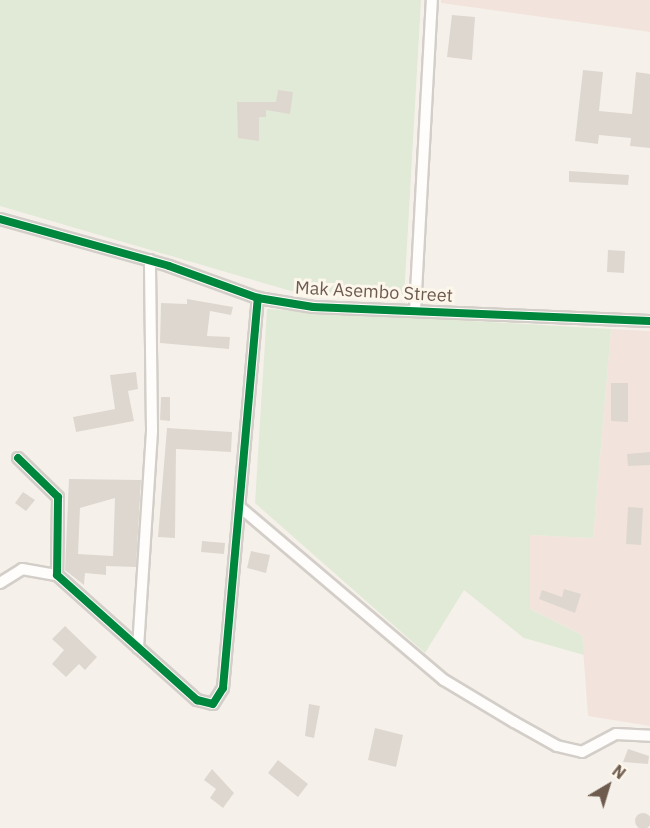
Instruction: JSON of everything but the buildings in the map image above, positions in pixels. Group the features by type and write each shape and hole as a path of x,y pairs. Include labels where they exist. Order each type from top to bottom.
{"street":[{"path":"415,311 432,0"},
{"name":"Mak Asembo Street","path":"0,219 150,260 258,298 313,307 650,321"},
{"path":"138,648 152,430 150,260"},
{"path":"0,583 22,569 57,575 197,700 213,704 219,698 241,508 258,298"},
{"path":"18,458 58,497 57,575"},
{"path":"241,508 444,680 556,746 582,752 616,734 650,736"}],"shaded area":[{"path":"441,0 650,0 650,32 441,3"},
{"path":"611,329 650,331 650,726 588,716 582,635 530,609 530,535 593,538"}],"green space":[{"path":"0,0 421,0 404,298 291,291 0,206"},
{"path":"267,309 611,329 593,538 530,535 530,609 582,635 584,655 524,638 464,590 425,653 255,503"}],"cycle path":[{"path":"0,219 169,266 258,298 313,307 650,321"},
{"path":"18,458 58,497 57,575 197,700 213,704 223,688 258,298"}]}
